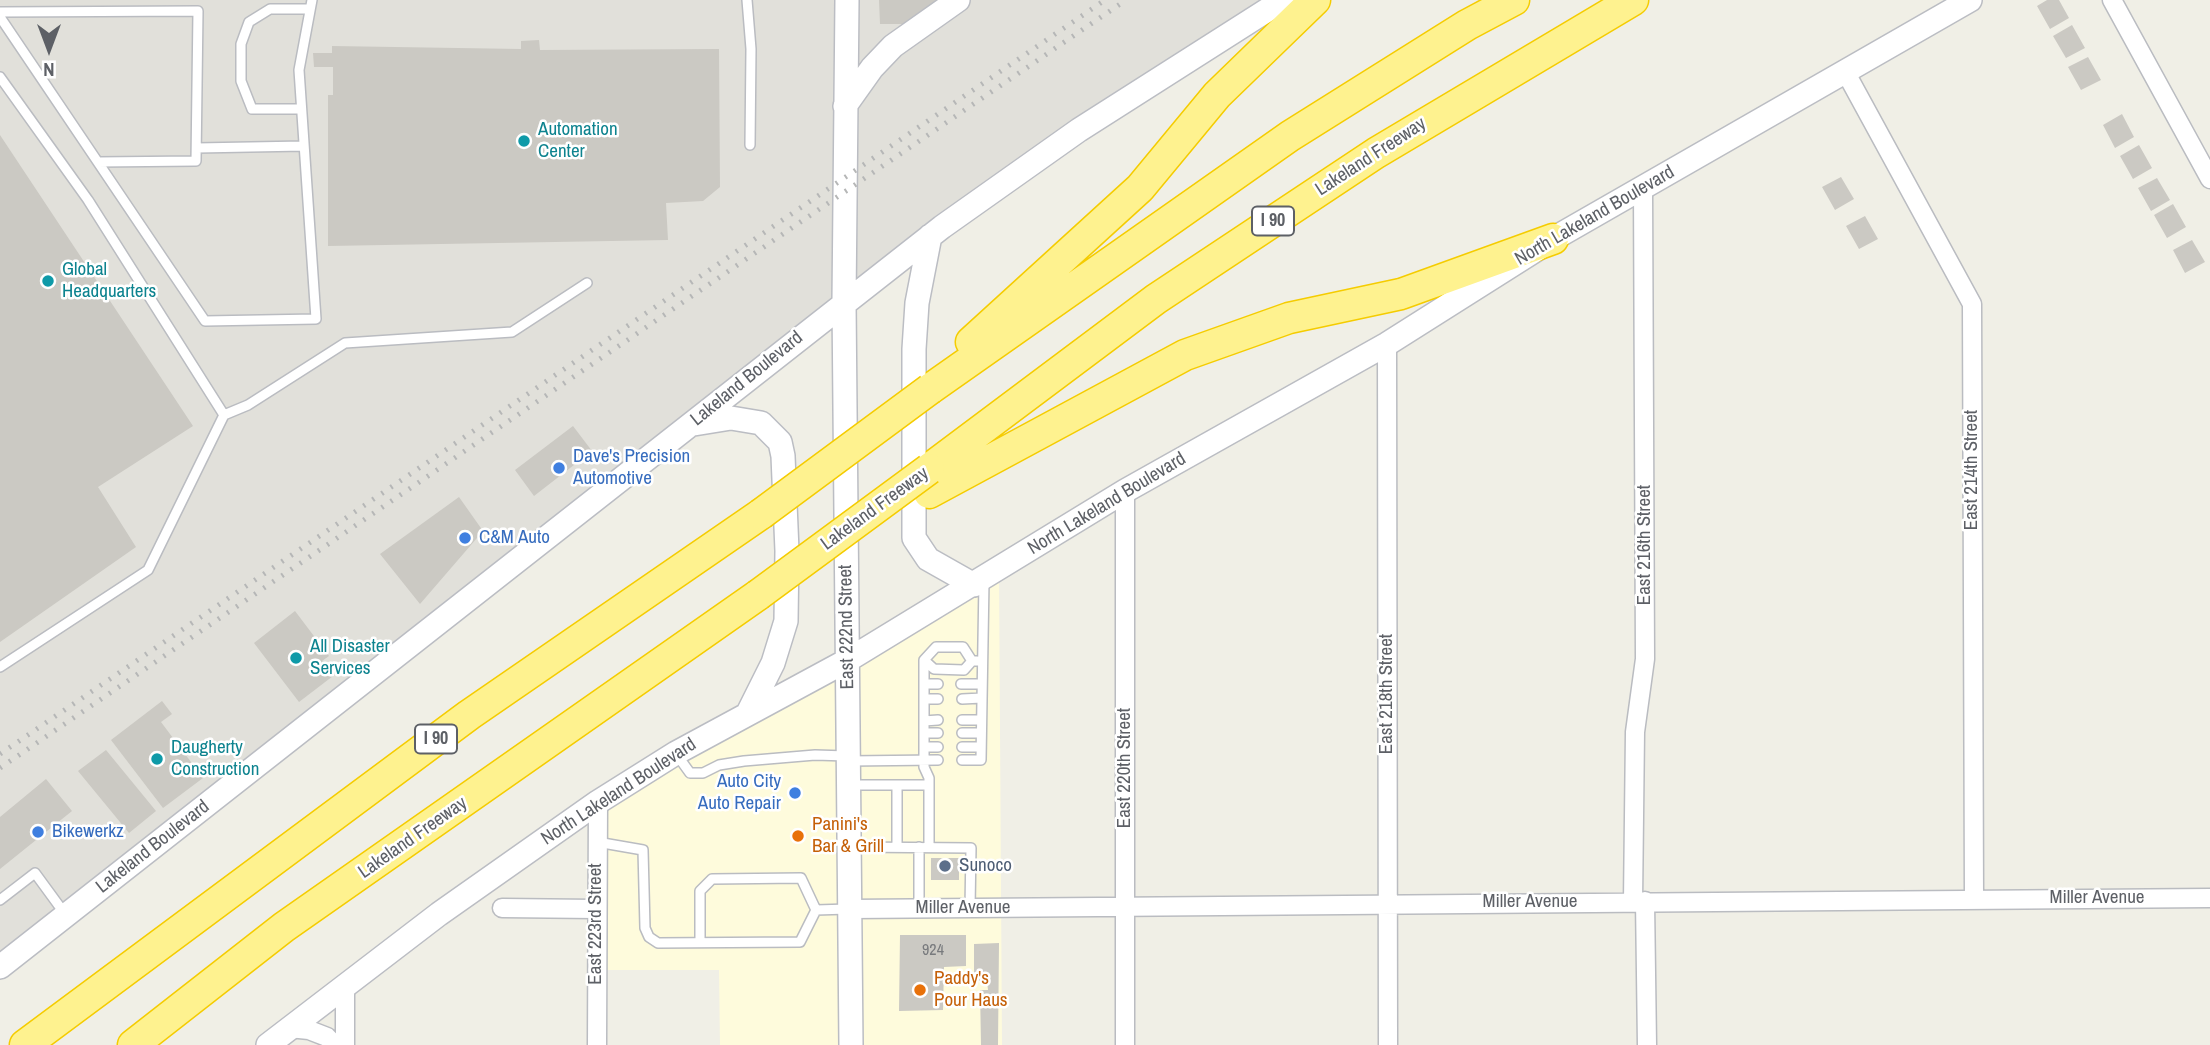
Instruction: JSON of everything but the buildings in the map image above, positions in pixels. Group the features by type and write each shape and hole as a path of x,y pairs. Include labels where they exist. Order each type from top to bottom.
{"highway":[{"path":"930,389 981,330 1140,188 1217,95 1315,0"},
{"name":"I 90","path":"25,1045 117,974 469,715 761,514 930,389 1290,136 1467,24 1514,0"},
{"name":"Lakeland Freeway","path":"134,1045 284,928 758,595 929,481 1167,291 1376,153 1633,0"},
{"path":"929,481 1185,355 1289,318 1401,294 1553,239"},
{"path":"0,1043 117,974"}],"street":[{"name":"East 222nd Street","path":"847,0 844,302 851,1045"},
{"path":"845,106 872,68 893,46 958,0"},
{"name":"Lakeland Boulevard","path":"0,967 930,236 1079,131 1283,0"},
{"name":"North Lakeland Boulevard","path":"268,1045 345,984 598,802 676,753 848,660 1125,491 1387,344 1553,239 1970,0"},
{"path":"2112,0 2210,179"},
{"name":"East 214th Street","path":"1846,73 1972,304 1974,899"},
{"name":"East 216th Street","path":"1643,188 1645,659 1635,732 1639,901 1647,1045"},
{"path":"930,236 917,303 914,349 915,538 929,559 979,582"},
{"name":"East 218th Street","path":"1387,344 1388,1045"},
{"path":"689,425 731,418 748,419 771,431 780,442 783,456 788,551 786,621 773,663 748,713"},
{"name":"East 220th Street","path":"1125,491 1125,1045"},
{"name":"East 223rd Street","path":"597,1045 598,802"},
{"name":"Miller Avenue","path":"851,909 2210,898"},
{"path":"502,908 596,909"},
{"path":"345,984 345,1045"},
{"path":"289,1028 309,1030 327,1037 335,1045"}],"lane":[{"path":"747,0 751,49 750,145"},
{"path":"0,14 205,321 316,319 299,70 311,4 270,9 249,22 241,44 241,82 251,109 301,109"},
{"path":"0,14 198,11 197,161 98,162"},
{"path":"0,77 88,200 224,415"},
{"path":"197,148 303,146"},
{"path":"0,667 148,570 224,415 248,405 345,343 512,332 587,283"},
{"path":"962,760 981,760 979,582"},
{"path":"919,908 929,786 924,760 924,660 936,647 963,647 978,661"},
{"path":"924,660 934,669 964,670 978,661"},
{"path":"924,684 938,684"},
{"path":"961,684 982,684"},
{"path":"962,699 982,698"},
{"path":"924,699 938,699"},
{"path":"924,721 938,720"},
{"path":"962,720 981,720"},
{"path":"924,733 938,733"},
{"path":"962,733 981,733"},
{"path":"924,747 938,747"},
{"path":"962,747 981,747"},
{"path":"676,753 690,773 703,773 719,765 744,761 816,755 849,759 938,760"},
{"path":"849,786 929,786"},
{"path":"897,786 897,848"},
{"path":"597,842 643,850 645,928 649,937 658,943 800,942 816,910"},
{"path":"850,847 971,848 970,908"},
{"path":"0,900 34,873 66,915"},
{"path":"700,942 700,891 712,879 802,878 816,910"},
{"path":"816,910 851,909"}],"shaded area":[{"path":"0,0 1283,0 1079,130 0,967"},
{"path":"999,570 1002,1045 720,1045 719,970 596,970 598,802"}],"railway":[{"path":"0,754 1105,0"},
{"path":"0,768 1126,0"}],"place":[{"name":"Automation Center","path":"524,141"},
{"name":"Global Headquarters","path":"48,281"},
{"name":"Dave's Precision Automotive","path":"559,468"},
{"name":"C&M Auto","path":"465,538"},
{"name":"All Disaster Services","path":"296,658"},
{"name":"Daugherty Construction","path":"157,759"},
{"name":"Auto City Auto Repair","path":"795,793"},
{"name":"Bikewerkz","path":"38,832"},
{"name":"Panini's Bar & Grill","path":"798,836"},
{"name":"Sunoco","path":"945,866"},
{"name":"Paddy's Pour Haus","path":"920,990"}]}
